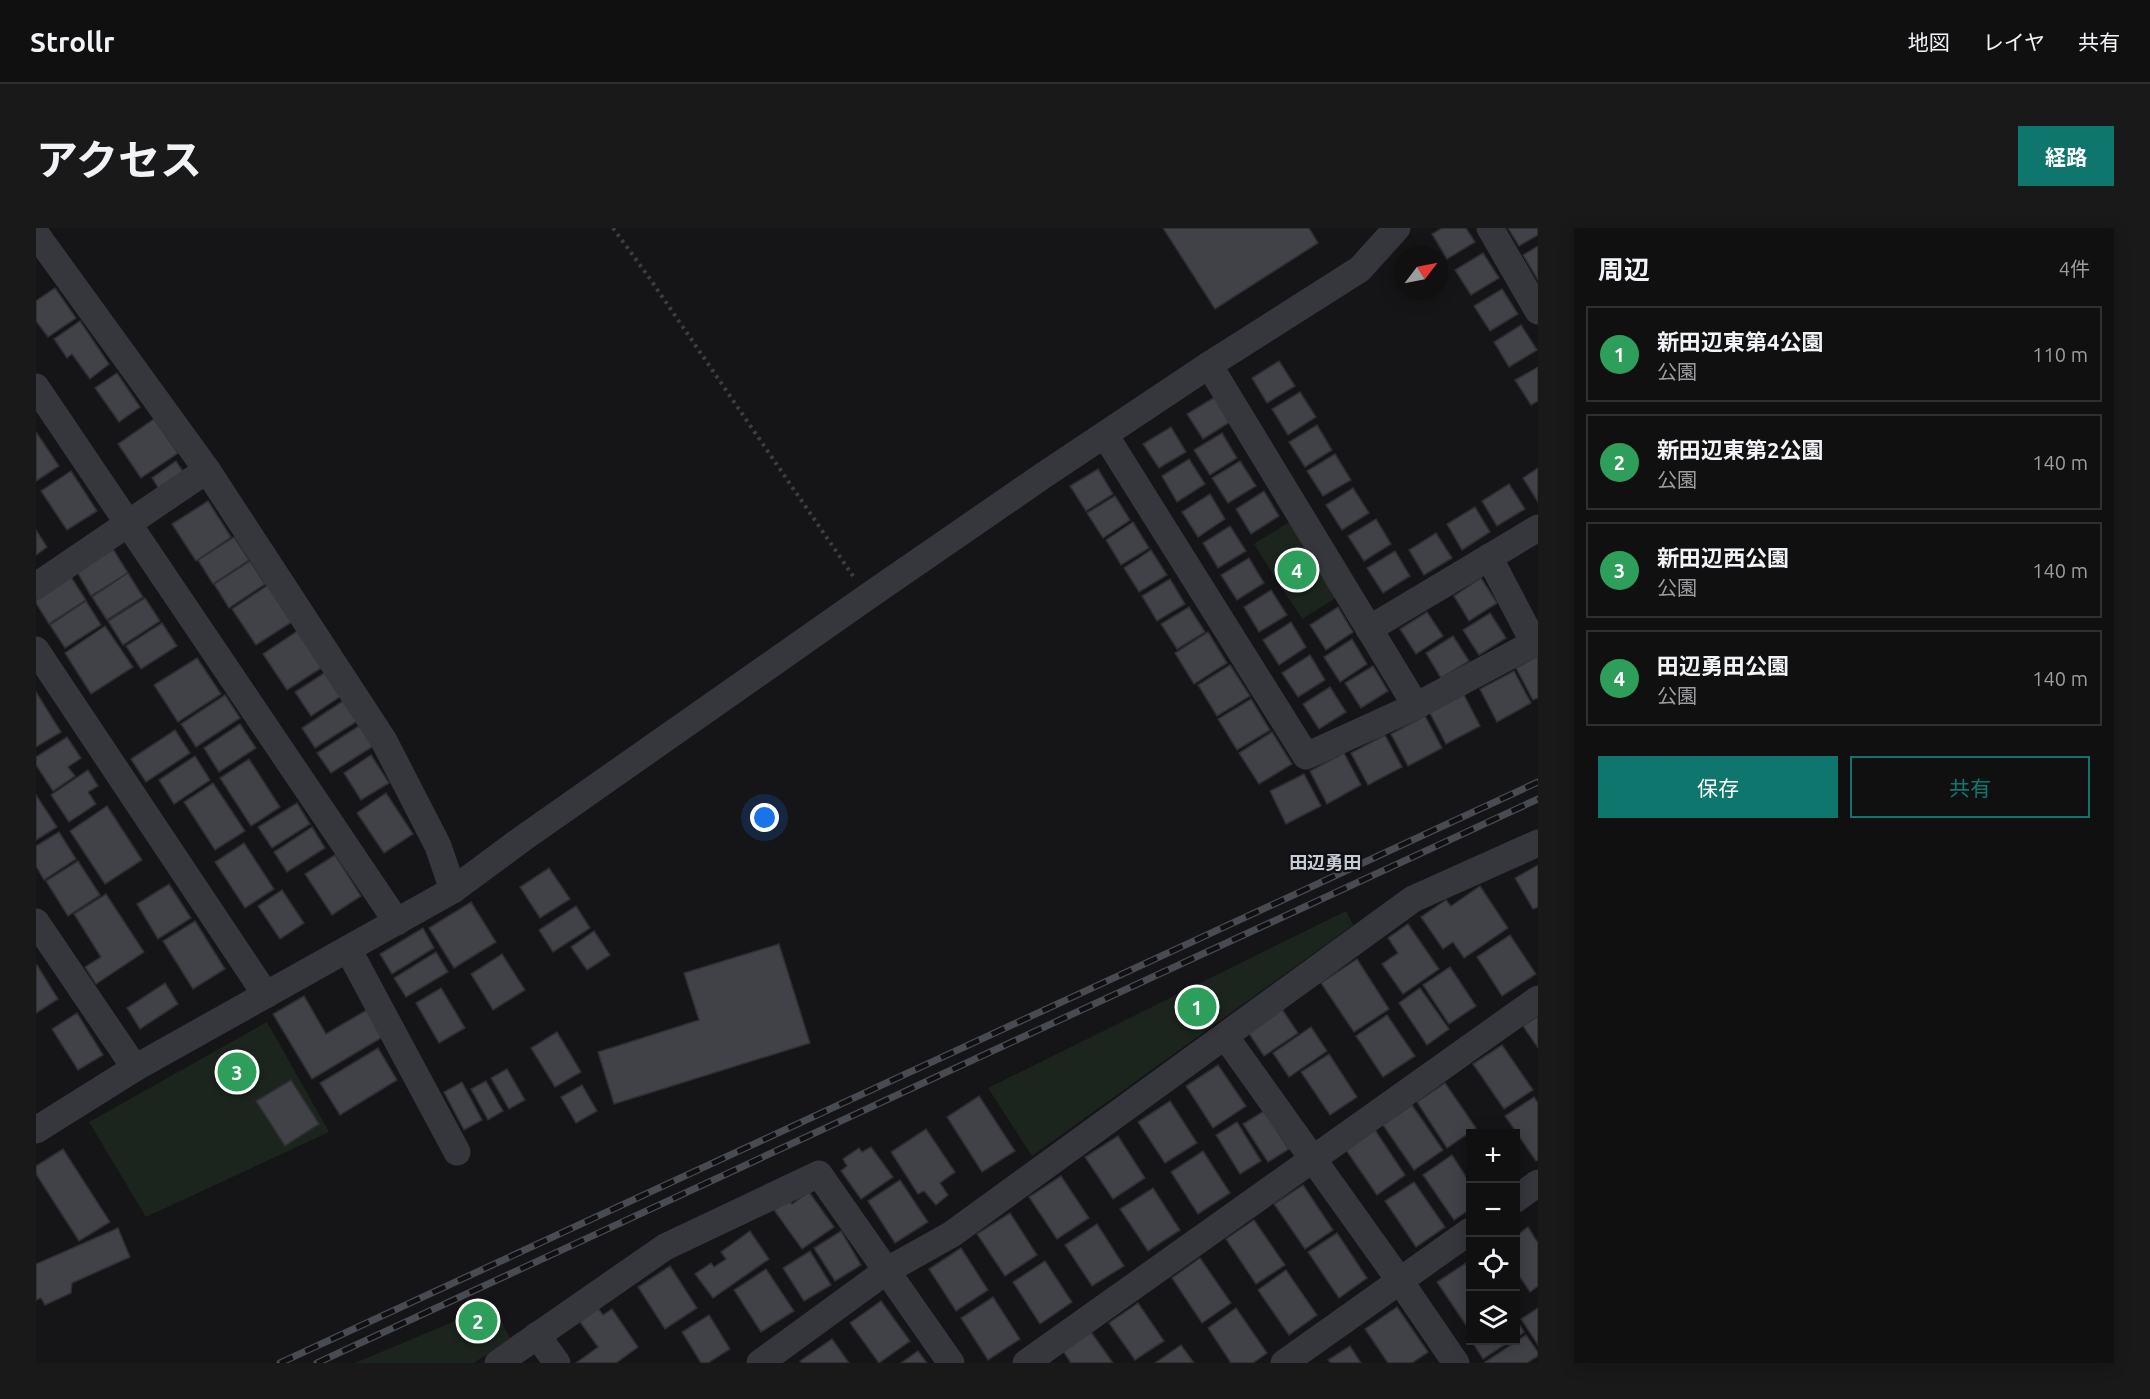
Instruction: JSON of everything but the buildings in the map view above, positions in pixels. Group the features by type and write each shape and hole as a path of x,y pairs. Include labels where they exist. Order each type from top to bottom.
{"street":[{"path":"36,1130 135,1068 453,890 867,597 1209,364 1360,269 1397,228"},
{"path":"1490,228 1538,311"},
{"path":"36,234 207,471 384,741 438,846 453,890"},
{"path":"1209,364 1416,705"},
{"path":"36,387 397,922"},
{"path":"1105,435 1306,756 1416,705 1534,643 1489,557"},
{"path":"36,586 207,471"},
{"path":"1369,628 1538,528"},
{"path":"36,650 266,995"},
{"path":"760,1363 886,1271 952,1233 1413,899 1538,843"},
{"path":"36,922 135,1068"},
{"path":"348,949 457,1152"},
{"path":"1026,1363 1538,999"},
{"path":"1225,1036 1456,1363"},
{"path":"498,1363 665,1247 819,1174 951,1363"},
{"path":"1520,1196 1538,1184"},
{"path":"1284,1363 1466,1234"},
{"path":"537,1335 557,1363"}],"path":[{"path":"614,228 867,597"}],"shaded area":[{"path":"1291,521 1339,596 1302,619 1254,544"},
{"path":"1346,911 1353,925 1032,1156 988,1088"},
{"path":"267,1022 329,1132 146,1217 89,1122"},
{"path":"493,1305 510,1338 474,1363 355,1363"}],"railway":[{"path":"280,1363 1538,782"},
{"path":"317,1363 1538,799"}],"place":[{"name":"田辺勇田公園","path":"1297,570"},
{"name":"新田辺東第4公園","path":"1197,1007"},
{"name":"新田辺西公園","path":"237,1072"},
{"name":"新田辺東第2公園","path":"478,1321"}],"district":[{"name":"田辺勇田","path":"1325,862"}]}
